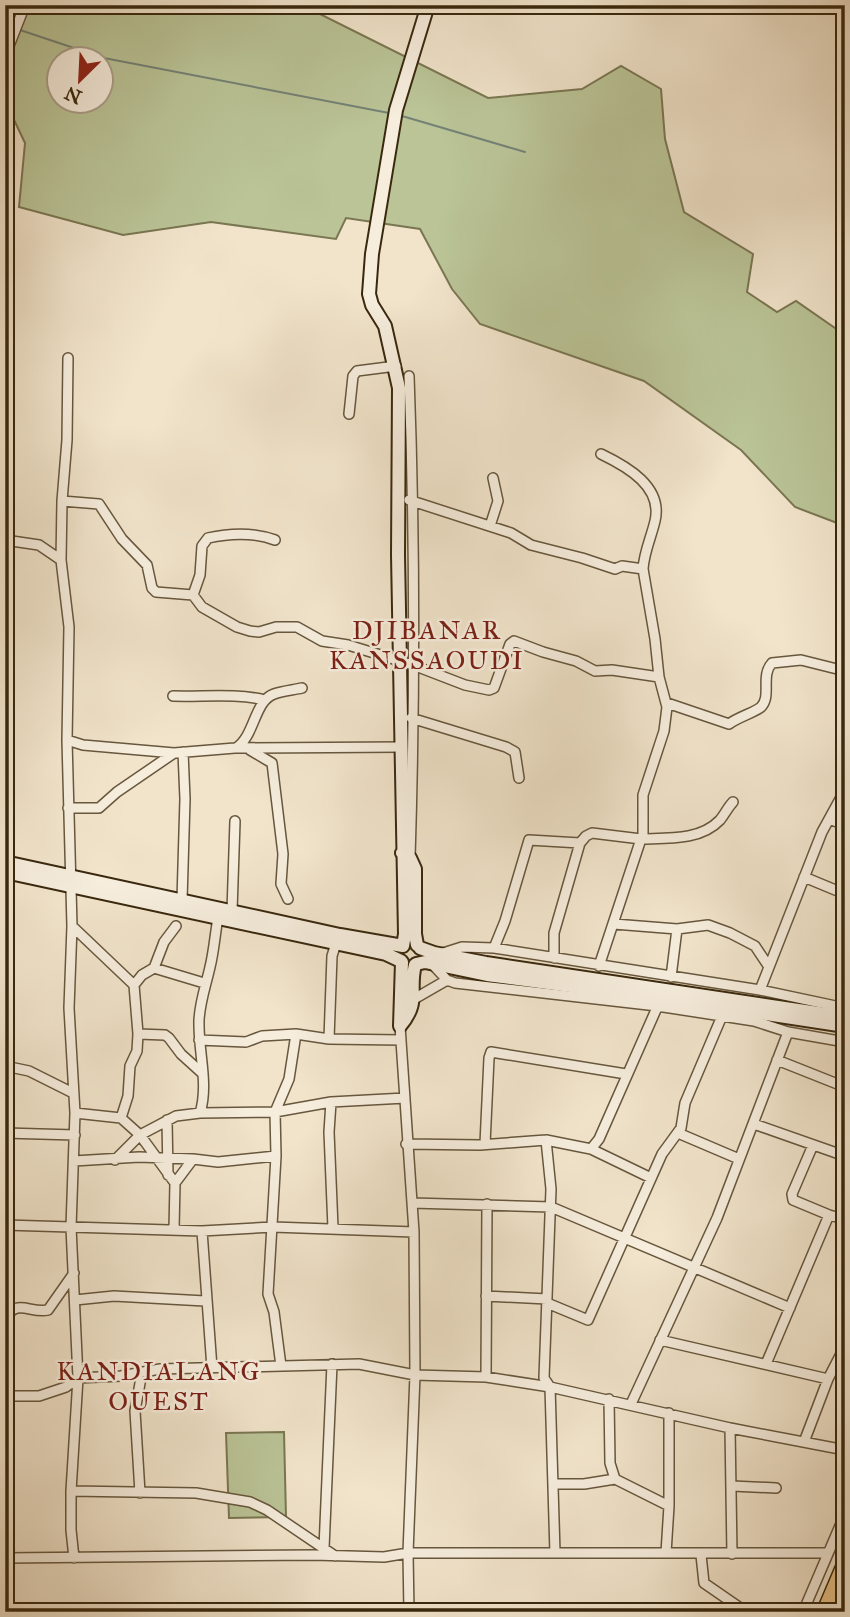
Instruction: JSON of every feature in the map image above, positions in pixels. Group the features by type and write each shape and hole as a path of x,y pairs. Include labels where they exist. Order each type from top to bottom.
{"highway":[{"path":"825,1612 845,1565"}],"main road":[{"path":"400,1033 414,999 408,963 399,953 405,934 406,856 402,747 408,718 399,498 399,388 385,326 372,305 369,294 372,254 396,110 428,5"},
{"path":"406,856 415,869 415,934 421,956 408,963"},
{"path":"5,862 69,881 218,918 338,939 403,946 410,943 436,960"},
{"path":"5,872 182,900 232,911 338,939 408,963 436,960 659,1002 845,1026"},
{"path":"400,1033 408,963"},
{"path":"487,969 845,1017"}],"street":[{"path":"5,56 25,5"},
{"path":"68,358 61,560 69,626 67,740 72,926 69,1008 75,1113 71,1227 78,1378 71,1491 74,1558"},
{"path":"349,414 353,376 357,371 396,366"},
{"path":"406,663 413,501 409,376"},
{"path":"599,966 641,839 645,790 664,731 667,703 659,677 643,569 645,552 655,520 656,504 646,485 638,477 601,454"},
{"path":"490,526 498,501 492,478"},
{"path":"399,498 511,533 531,545 610,568 622,566 643,569"},
{"path":"62,501 99,504 122,539 147,565 152,588 156,592 193,595 202,607 237,627 259,632 276,627 297,627 322,641 348,645 465,685 492,689 510,644 514,641 576,661 595,671 612,670 659,677"},
{"path":"193,595 200,575 202,546 208,538 258,534 275,540"},
{"path":"5,540 39,545 61,560"},
{"path":"667,703 729,724 760,708 765,701 766,673 772,663 801,660 845,671"},
{"path":"234,748 246,740 265,700 272,694 302,688"},
{"path":"173,695 245,695 265,700"},
{"path":"406,856 408,718 506,747 514,752 519,778"},
{"path":"67,740 82,745 178,753 234,748 402,747"},
{"path":"249,749 272,764 283,854 281,884 288,899"},
{"path":"68,808 99,808 117,792 178,753"},
{"path":"178,753 185,799 182,900"},
{"path":"760,990 803,877 845,790"},
{"path":"554,958 554,933 580,843 586,835 592,833 641,839 680,838 699,833 716,823 733,802"},
{"path":"829,819 845,825"},
{"path":"232,911 234,821"},
{"path":"494,948 505,921 529,840 580,843"},
{"path":"803,877 845,894"},
{"path":"200,1113 205,1091 199,1040 204,983 210,967 218,918"},
{"path":"614,924 677,929 708,925 755,946 769,967"},
{"path":"72,926 134,985 137,1051 130,1066 128,1096 121,1118"},
{"path":"134,985 142,975 154,968 164,942 176,926"},
{"path":"671,977 677,929"},
{"path":"329,1039 332,956 338,939"},
{"path":"447,981 436,960 462,947 494,948 760,990 845,1008"},
{"path":"154,968 204,983"},
{"path":"414,999 447,981 474,986 659,1002 754,1021 788,1032 845,1042"},
{"path":"591,1149 599,1139 659,1002"},
{"path":"486,1296 547,1301 588,1320 662,1154 681,1128 685,1103 722,1016"},
{"path":"631,1404 717,1218 788,1032"},
{"path":"199,1040 246,1042 266,1035 296,1034 329,1039 400,1033 414,1232 415,1374 408,1553 409,1612"},
{"path":"138,1034 169,1038 181,1054 202,1073"},
{"path":"281,1366 274,1312 268,1294 276,1156 275,1112 289,1079 296,1034"},
{"path":"485,1144 491,1052 626,1074"},
{"path":"777,1060 845,1087"},
{"path":"5,1066 29,1071 73,1093"},
{"path":"115,1160 140,1135 167,1120 200,1113 275,1112 331,1102 405,1098"},
{"path":"331,1102 329,1132 333,1228"},
{"path":"75,1113 121,1118 140,1135 171,1179"},
{"path":"167,1120 174,1229"},
{"path":"754,1124 845,1156"},
{"path":"5,1133 75,1135"},
{"path":"678,1133 738,1159"},
{"path":"406,1144 485,1144 546,1140 591,1149 651,1178"},
{"path":"546,1140 551,1208 544,1378 550,1387 555,1553"},
{"path":"813,1145 792,1194 793,1200 845,1219"},
{"path":"74,1161 168,1158 218,1163 276,1156"},
{"path":"171,1179 193,1159"},
{"path":"412,1203 551,1208 790,1308"},
{"path":"486,1377 487,1204"},
{"path":"766,1364 829,1215"},
{"path":"5,1225 202,1231 273,1227 414,1232"},
{"path":"202,1231 205,1301 212,1368"},
{"path":"5,1320 9,1312 17,1307 43,1312 48,1310 75,1272"},
{"path":"75,1300 114,1296 205,1301"},
{"path":"660,1340 828,1379"},
{"path":"804,1442 828,1379 845,1346"},
{"path":"324,1548 332,1364"},
{"path":"5,1396 39,1396 66,1387 78,1378 121,1376 160,1369 359,1364 415,1374 486,1377 550,1387 730,1428 845,1450"},
{"path":"140,1493 135,1411 142,1372"},
{"path":"609,1399 610,1463 615,1479"},
{"path":"666,1553 669,1413"},
{"path":"730,1428 732,1554"},
{"path":"553,1484 615,1479 669,1506"},
{"path":"732,1486 776,1488"},
{"path":"71,1491 196,1493 250,1502 267,1510 337,1557"},
{"path":"803,1612 845,1514"},
{"path":"5,1558 313,1555 384,1558 408,1553 828,1553"},
{"path":"701,1555 704,1583 746,1612"}],"green space":[{"path":"5,5 302,5 488,98 582,89 621,66 661,89 665,139 684,212 753,254 747,292 777,312 796,301 845,335 845,526 795,507 741,450 644,381 480,324 452,289 420,229 346,218 336,239 211,222 123,235 19,207 25,143 5,101"},
{"path":"284,1432 286,1517 229,1518 226,1433"}],"waterway":[{"path":"5,25 11,27"},
{"path":"20,30 104,58 389,113"},
{"path":"402,116 525,152"},
{"path":"808,1612 845,1527"},
{"path":"836,1612 845,1592"}],"district":[{"name":"DJIBANAR KANSSAOUDI","path":"427,645"},
{"name":"KANDIALANG OUEST","path":"159,1386"}]}
